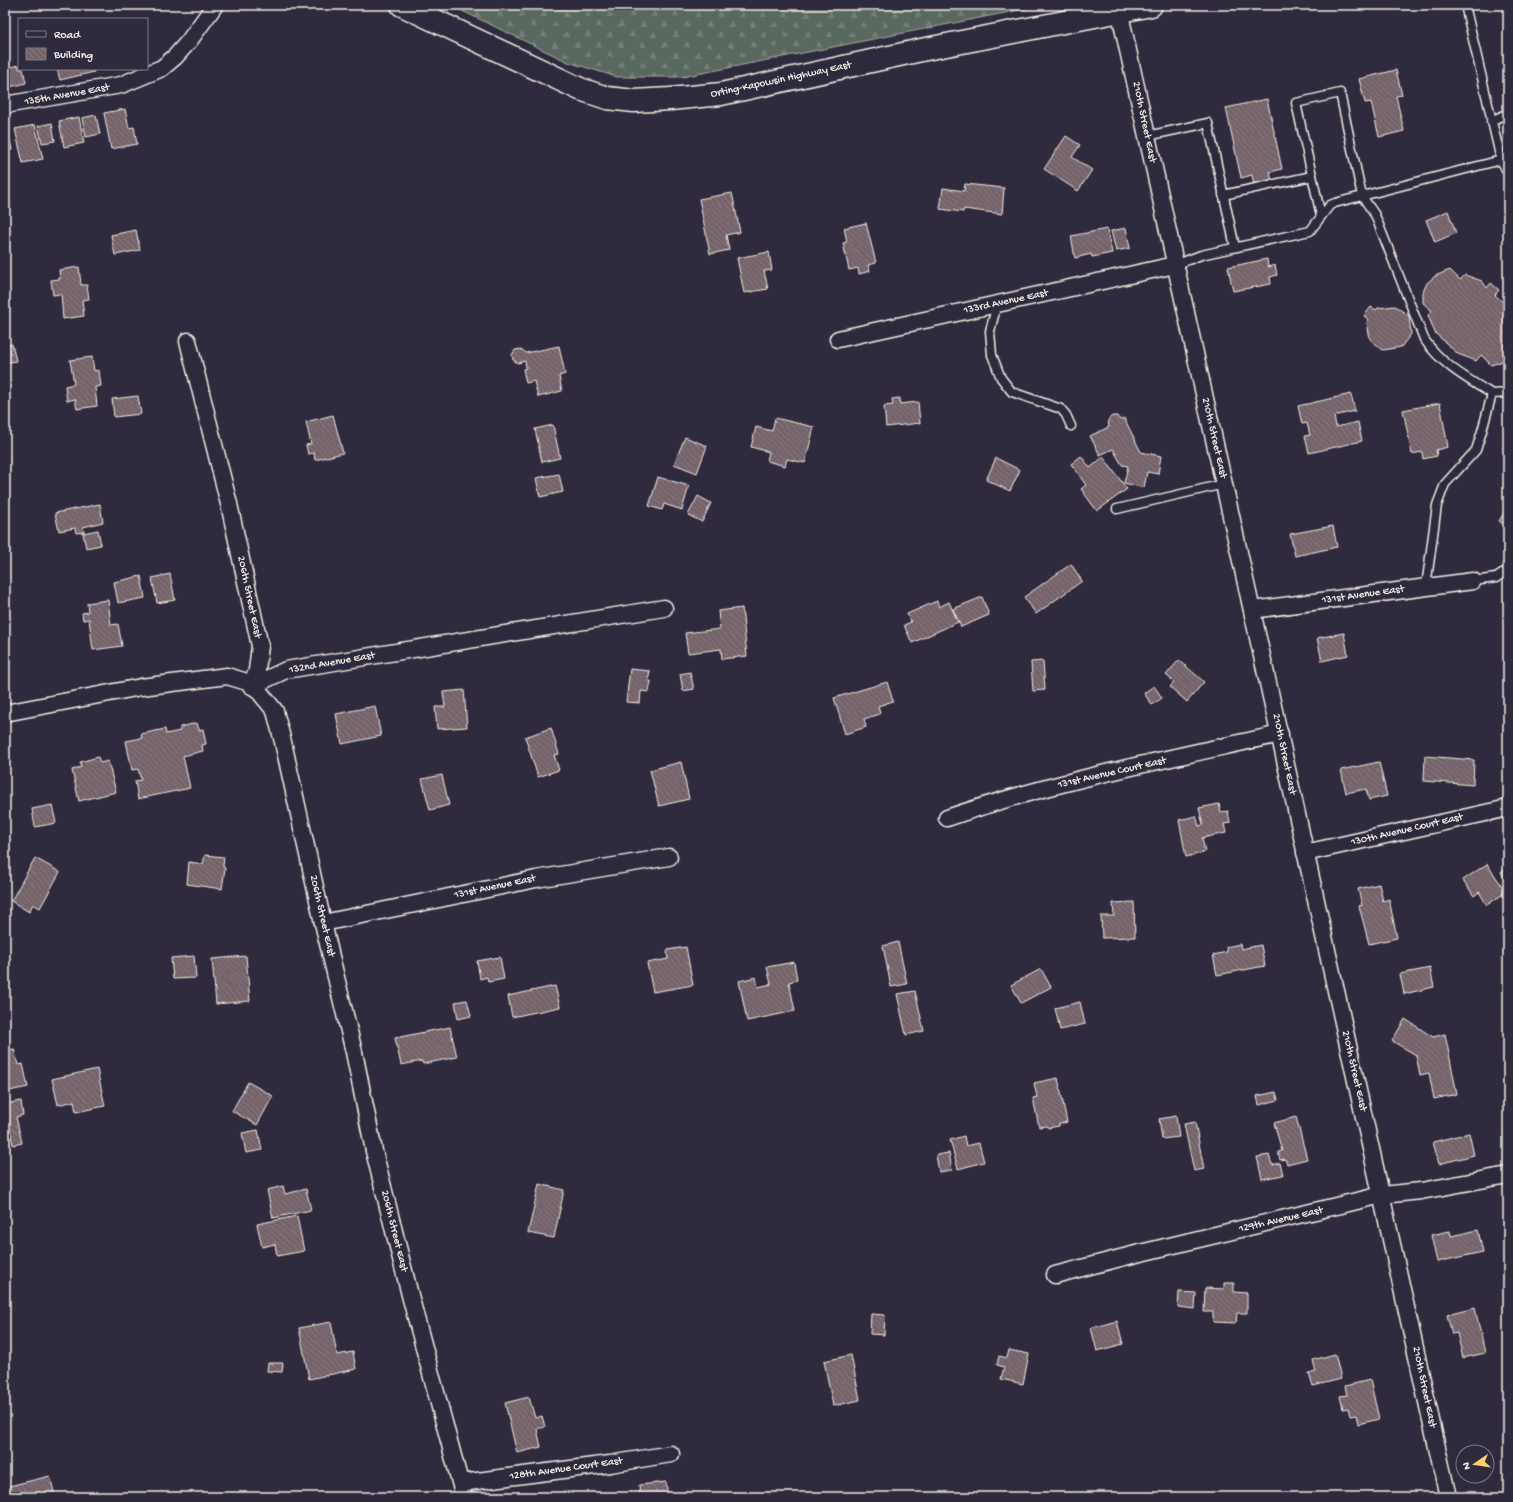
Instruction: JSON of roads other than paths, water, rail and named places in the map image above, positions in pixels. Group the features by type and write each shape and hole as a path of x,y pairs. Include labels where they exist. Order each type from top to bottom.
{"main road":[{"name":"Orting-Kapowsin Highway East","path":"402,5 580,89 607,98 634,101 721,94 1118,8 1151,5"}],"street":[{"name":"135th Avenue East","path":"5,105 121,85 162,68 175,57 189,41 215,5"},
{"name":"210th Street East","path":"1118,8 1448,1497"},
{"name":"133rd Avenue East","path":"838,339 1175,265"},
{"name":"206th Street East","path":"188,341 229,504 260,646 257,670 252,686 257,689 275,710 354,1052 376,1158 413,1306 463,1490"},
{"name":"131st Avenue East","path":"1252,610 1473,581"},
{"name":"132nd Avenue East","path":"252,686 286,670 664,608"},
{"path":"5,713 141,687 220,676 227,676 247,682 252,686"},
{"name":"131st Avenue Court East","path":"946,818 998,801 1280,734"},
{"name":"130th Avenue Court East","path":"1305,853 1508,808"},
{"name":"131st Avenue East","path":"323,923 536,878 669,857"},
{"name":"129th Avenue East","path":"1055,1275 1132,1255 1382,1196 1421,1191 1508,1175"},
{"name":"128th Avenue Court East","path":"463,1490 671,1454"}],"lane":[{"path":"1465,5 1491,121 1501,160 1508,173"},
{"path":"1321,216 1296,103 1340,93 1362,196 1375,215 1424,339 1431,349 1457,372 1492,394 1508,393"},
{"path":"1491,121 1508,113"},
{"path":"1147,136 1208,123 1235,247"},
{"path":"1175,265 1201,255 1310,231 1330,205 1501,160"},
{"path":"1223,195 1312,176"},
{"path":"997,304 990,331 992,355 1001,378 1012,392 1060,409 1066,415 1070,426"},
{"path":"1426,587 1437,505 1445,484 1476,450 1492,394"},
{"path":"1117,509 1224,484"},
{"path":"1473,581 1496,578 1508,570"}]}
